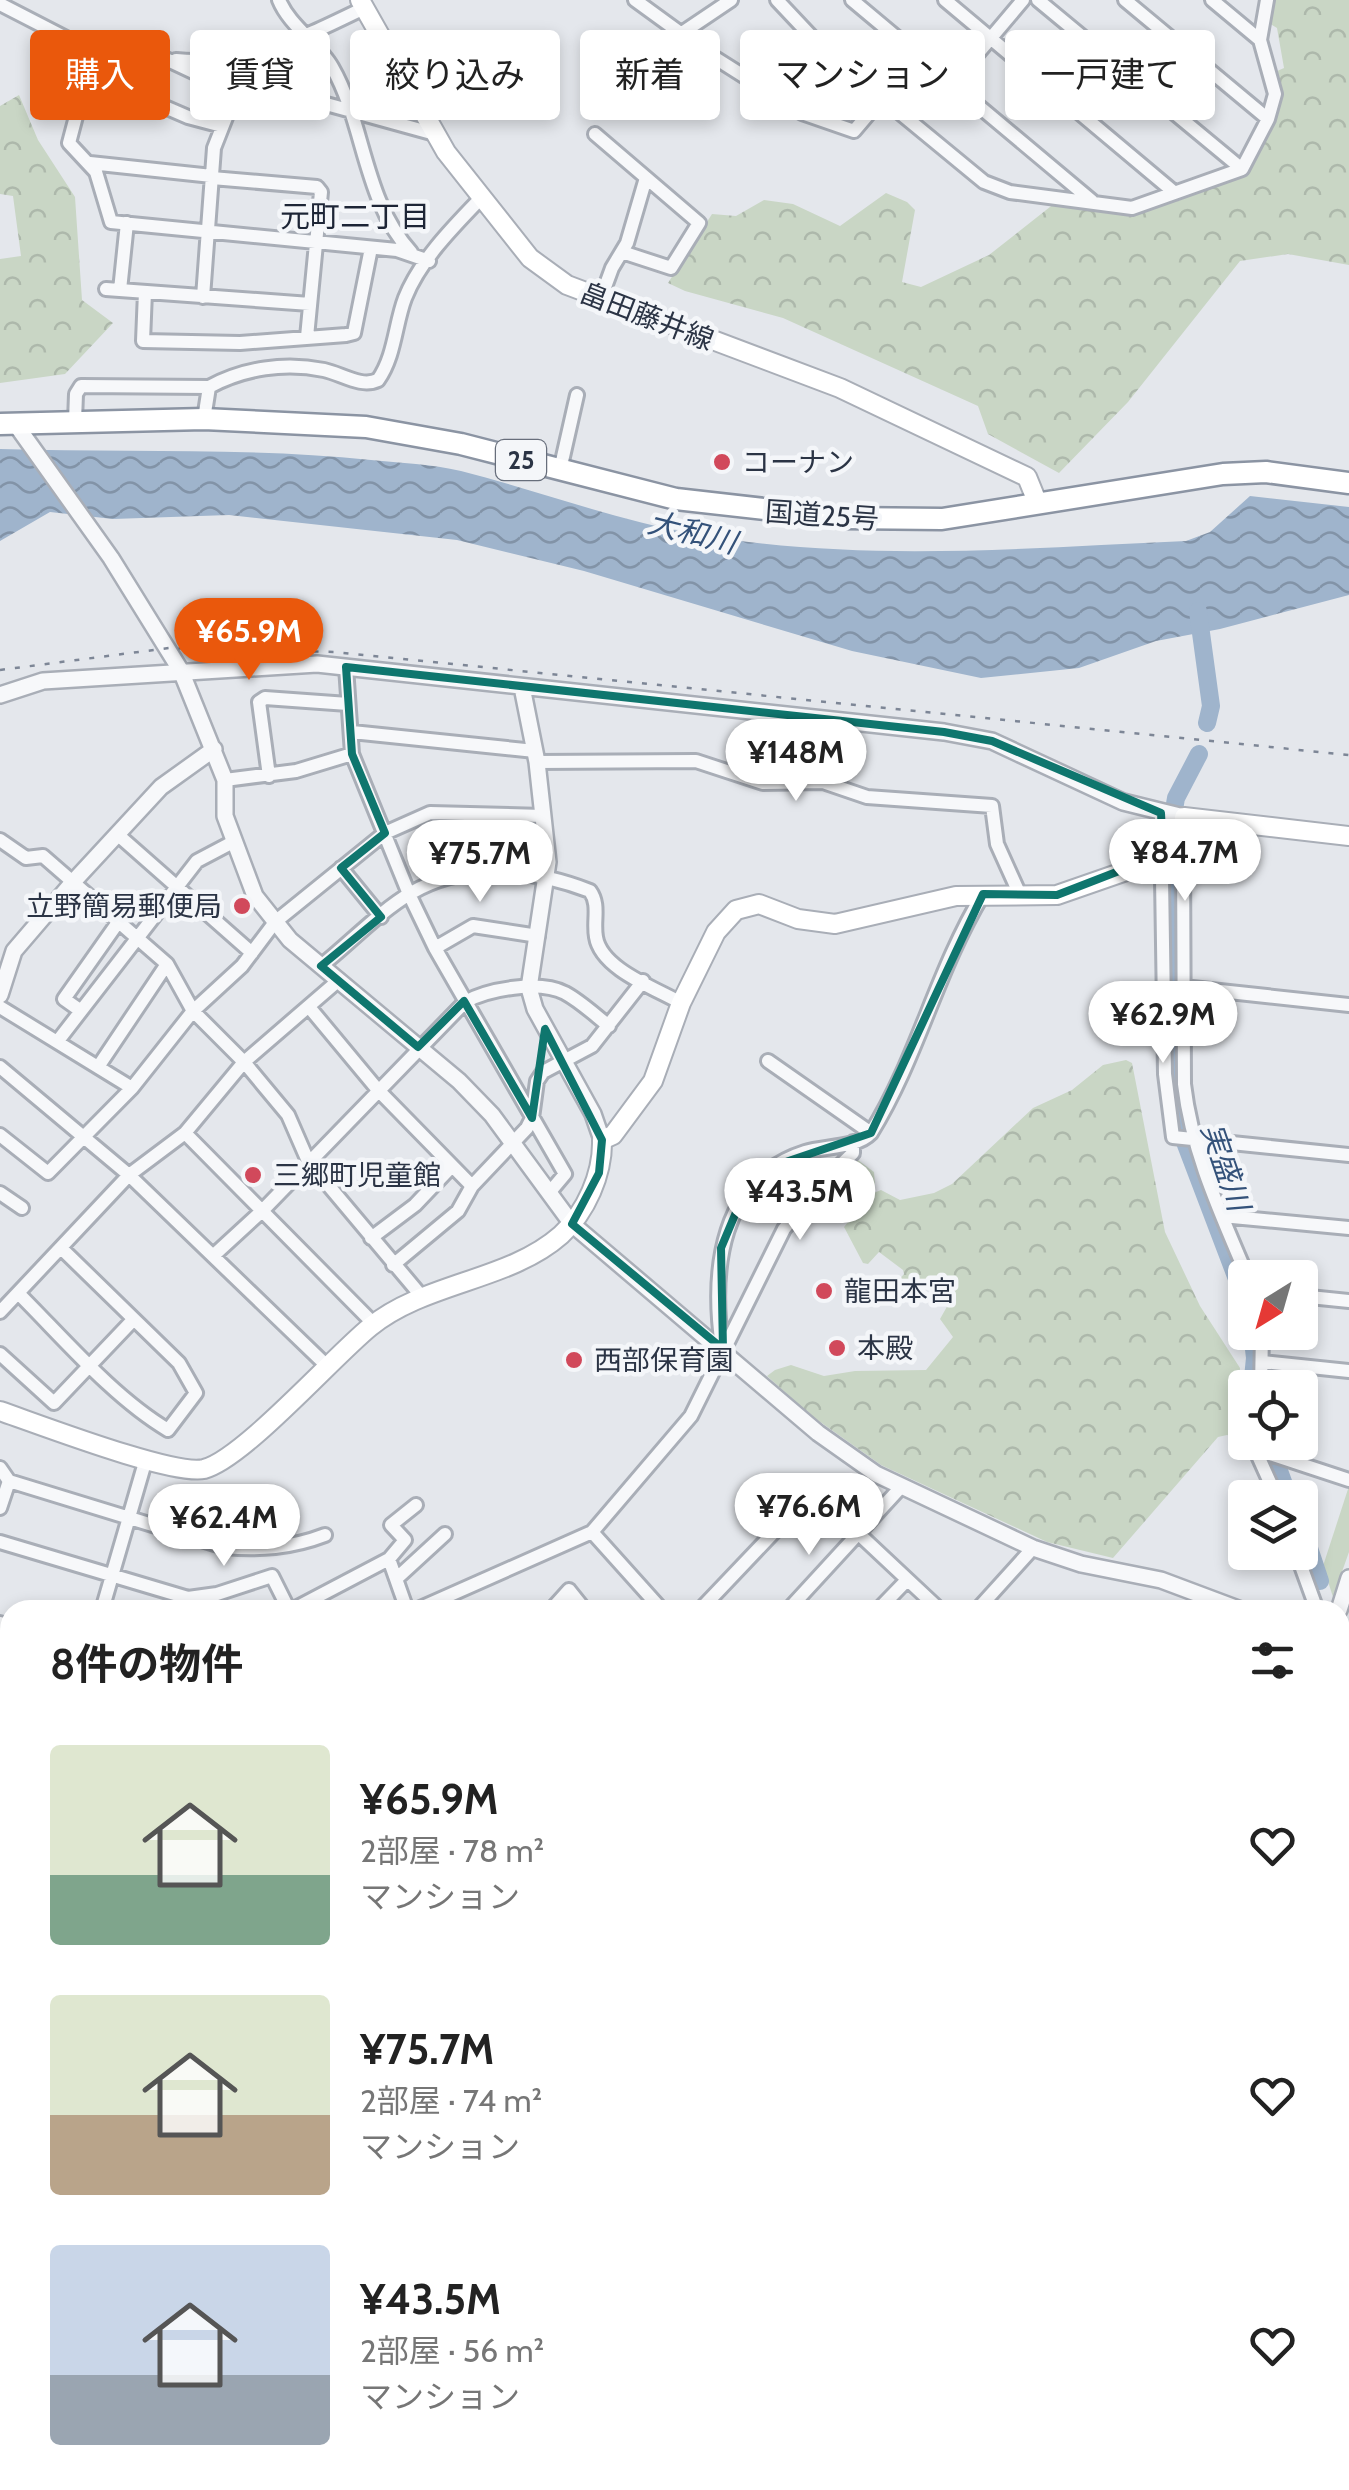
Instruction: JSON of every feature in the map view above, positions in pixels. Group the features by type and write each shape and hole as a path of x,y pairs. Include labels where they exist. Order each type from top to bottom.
{"highway":[{"name":"国道25号","path":"7,423 204,419 306,422 395,431 649,494 702,504 844,518 930,520 1224,474 1266,472 1349,483"}],"main road":[{"name":"畠田藤井線","path":"362,4 435,134 544,272 567,285 862,398 1027,477 1038,504"},
{"path":"0,1412 186,1470 217,1463 235,1452 374,1324 422,1298 515,1264 560,1236 585,1204 598,1173 602,1140 613,1135 653,1081 681,1003 722,923 748,905 759,904 809,922 835,924 917,902 983,894 1057,894 1172,850 1173,815 1349,836"}],"street":[{"path":"279,0 302,30"},
{"path":"636,0 678,30"},
{"path":"685,30 713,5 731,0"},
{"path":"778,0 805,30"},
{"path":"852,0 888,30"},
{"path":"946,0 1175,194"},
{"path":"985,45 1023,0"},
{"path":"1038,0 1242,170"},
{"path":"1125,0 1268,119"},
{"path":"1212,0 1260,40"},
{"path":"909,120 984,182 1010,192 1132,208 1175,194 1242,170 1268,119 1275,94 1260,40 1266,0"},
{"path":"0,4 53,30"},
{"path":"316,30 362,4"},
{"path":"330,64 341,84 382,207 396,234 412,252 429,261"},
{"path":"222,126 144,98 117,101 86,95 79,105 69,143 90,163 100,180 110,222 412,252"},
{"path":"330,106 435,134"},
{"path":"985,112 1094,203"},
{"path":"203,297 214,148 224,120"},
{"path":"819,120 854,132 864,120"},
{"path":"596,134 699,223 671,268 622,252"},
{"path":"90,163 317,186 322,192 306,337"},
{"path":"601,298 622,252 646,178"},
{"path":"75,420 76,394 81,386 208,387 256,368 321,369 364,383 378,380 404,300 456,224 482,198"},
{"path":"126,224 113,289 310,304"},
{"path":"145,292 143,341 240,343 354,333 371,248"},
{"path":"204,419 208,387"},
{"path":"560,470 576,395"},
{"path":"7,423 33,450 111,558 181,671 225,780 225,816 254,896 321,966 492,1114 572,1224 818,1433 876,1474 1033,1548 1081,1564 1161,1580 1214,1600"},
{"path":"0,695 43,681 317,664 944,732 992,741 1123,802 1173,815"},
{"path":"346,667 352,754 434,948 566,1174 549,1193"},
{"path":"522,687 536,757 548,878 529,988 534,1009 593,1114 602,1140"},
{"path":"269,776 259,702 265,698 348,704"},
{"path":"352,732 536,757 696,760 763,783 823,782 867,796 992,806 997,844 1020,895"},
{"path":"0,995 14,950 74,881 161,786 214,749"},
{"path":"225,780 296,771 352,754"},
{"path":"1,1139 48,1173 132,1088 193,1011 242,966 275,922 385,833 430,813 543,816"},
{"path":"117,834 252,953"},
{"path":"0,840 26,858 44,856 167,964 193,1011 244,1062 288,1116 308,1161 422,1298"},
{"path":"57,1042 197,862 233,842"},
{"path":"1172,850 1184,1138"},
{"path":"1172,850 1175,991 1166,1088 1184,1138 1240,1260"},
{"path":"341,868 381,917"},
{"path":"321,966 410,894 446,876 488,870 548,878 590,891 596,903 595,935 600,949 617,966 681,1003"},
{"path":"723,1349 717,1311 721,1248 737,1210 771,1166 817,1148 865,1140 872,1133 907,1068 938,982 983,894"},
{"path":"81,1012 64,999 119,921"},
{"path":"434,948 473,926 538,936"},
{"path":"98,1067 167,964"},
{"path":"0,1312 130,1176 185,1133 244,1062 339,980"},
{"path":"393,1265 458,1211 472,1186 514,1145 532,1118 537,1082 543,1072 592,1046 642,981"},
{"path":"213,1256 262,1211 465,1002 499,989 564,993 610,1026"},
{"path":"1175,991 1349,1004"},
{"path":"309,1006 378,1090 472,1186"},
{"path":"0,1007 132,1088"},
{"path":"768,1062 872,1133"},
{"path":"0,1067 130,1176 327,1366"},
{"path":"185,1133 374,1324"},
{"path":"1184,1138 1349,1155"},
{"path":"439,1600 592,1532 690,1416 784,1229 821,1184 854,1153 853,1142"},
{"path":"371,1238 415,1206 452,1166"},
{"path":"0,1193 22,1208"},
{"path":"1222,1216 1349,1228"},
{"path":"19,1294 91,1365 168,1430 196,1393 179,1363 62,1248"},
{"path":"1318,1298 1349,1301"},
{"path":"0,1354 54,1403 133,1320"},
{"path":"1262,1370 1263,1350"},
{"path":"1263,1362 1349,1371"},
{"path":"105,1600 146,1459"},
{"path":"1303,1460 1348,1476"},
{"path":"0,1468 9,1481 224,1547 259,1550 301,1544 325,1535"},
{"path":"1,1503 9,1481"},
{"path":"797,1600 901,1487"},
{"path":"710,1600 814,1491 929,1600"},
{"path":"309,1600 389,1559 405,1540 391,1526 416,1505"},
{"path":"592,1532 653,1600"},
{"path":"396,1579 445,1534"},
{"path":"0,1542 188,1598 217,1594 272,1576"},
{"path":"985,1600 1033,1548"},
{"path":"259,1550 285,1600"},
{"path":"389,1559 403,1600"},
{"path":"1302,1570 1313,1600"},
{"path":"888,1600 907,1580"},
{"path":"560,1600 568,1590 576,1600"}],"highlighted area":[{"path":"346,667 944,732 992,741 1161,813 1163,854 1057,895 983,894 871,1133 771,1167 737,1210 721,1248 723,1349 572,1224 599,1173 602,1140 545,1029 532,1118 464,1001 418,1047 321,966 381,917 341,868 385,833 352,754"}],"green space":[{"path":"1270,0 1349,0 1349,265 1288,254 1240,261 1128,402 1059,473 988,434 978,406 783,318 668,283 712,214 736,216 764,200 793,204 840,226 886,193 907,202 915,210 902,282 921,287 989,255 1055,203 1135,213 1245,174 1272,125 1278,100 1275,72 1284,68 1277,28 1267,22"},
{"path":"19,95 38,140 75,197 82,300 113,323 65,374 0,383 0,259 21,256 13,196 0,194 0,106"},
{"path":"1126,1060 1132,1063 1165,1232 1200,1306 1240,1368 1228,1370 1228,1435 1218,1437 1113,1558 1047,1542 881,1465 809,1414 767,1376 791,1365 824,1376 855,1371 926,1370 953,1337 940,1319 953,1296 928,1282 892,1294 890,1290 904,1274 903,1270 879,1252 868,1264 863,1263 844,1227 871,1194 881,1190 900,1200 934,1193 952,1184 1033,1108 1072,1090 1103,1065"},
{"path":"854,1157 874,1172 875,1185 843,1221 834,1223 811,1204"},
{"path":"1349,1486 1349,1552 1333,1597 1323,1566"}],"water":[{"path":"0,449 278,453 427,465 695,534 756,543 879,551 1002,550 1186,541 1210,532 1250,496 1349,507 1349,595 1220,629 1156,641 1079,668 981,678 852,651 584,571 457,540 229,515 113,519 50,512 0,541"}],"waterway":[{"name":"実盛川","path":"1198,611 1211,706 1207,723"},
{"name":"実盛川","path":"1199,754 1176,798 1171,827 1174,1050 1180,1129 1230,1260"},
{"name":"実盛川","path":"1254,1350 1254,1370"},
{"name":"実盛川","path":"1274,1460 1282,1480"},
{"name":"実盛川","path":"1316,1570 1320,1581"}],"railway":[{"path":"0,670 169,648 334,652 1349,755"}],"place":[{"name":"コーナン","path":"722,462"},
{"name":"立野簡易郵便局","path":"242,906"},
{"name":"三郷町児童館","path":"253,1175"},
{"name":"龍田本宮","path":"824,1291"},
{"name":"本殿","path":"837,1348"},
{"name":"西部保育園","path":"574,1360"}],"district":[{"name":"元町二丁目","path":"355,217"}],"water label":[{"name":"大和川","path":"692,533"}]}
